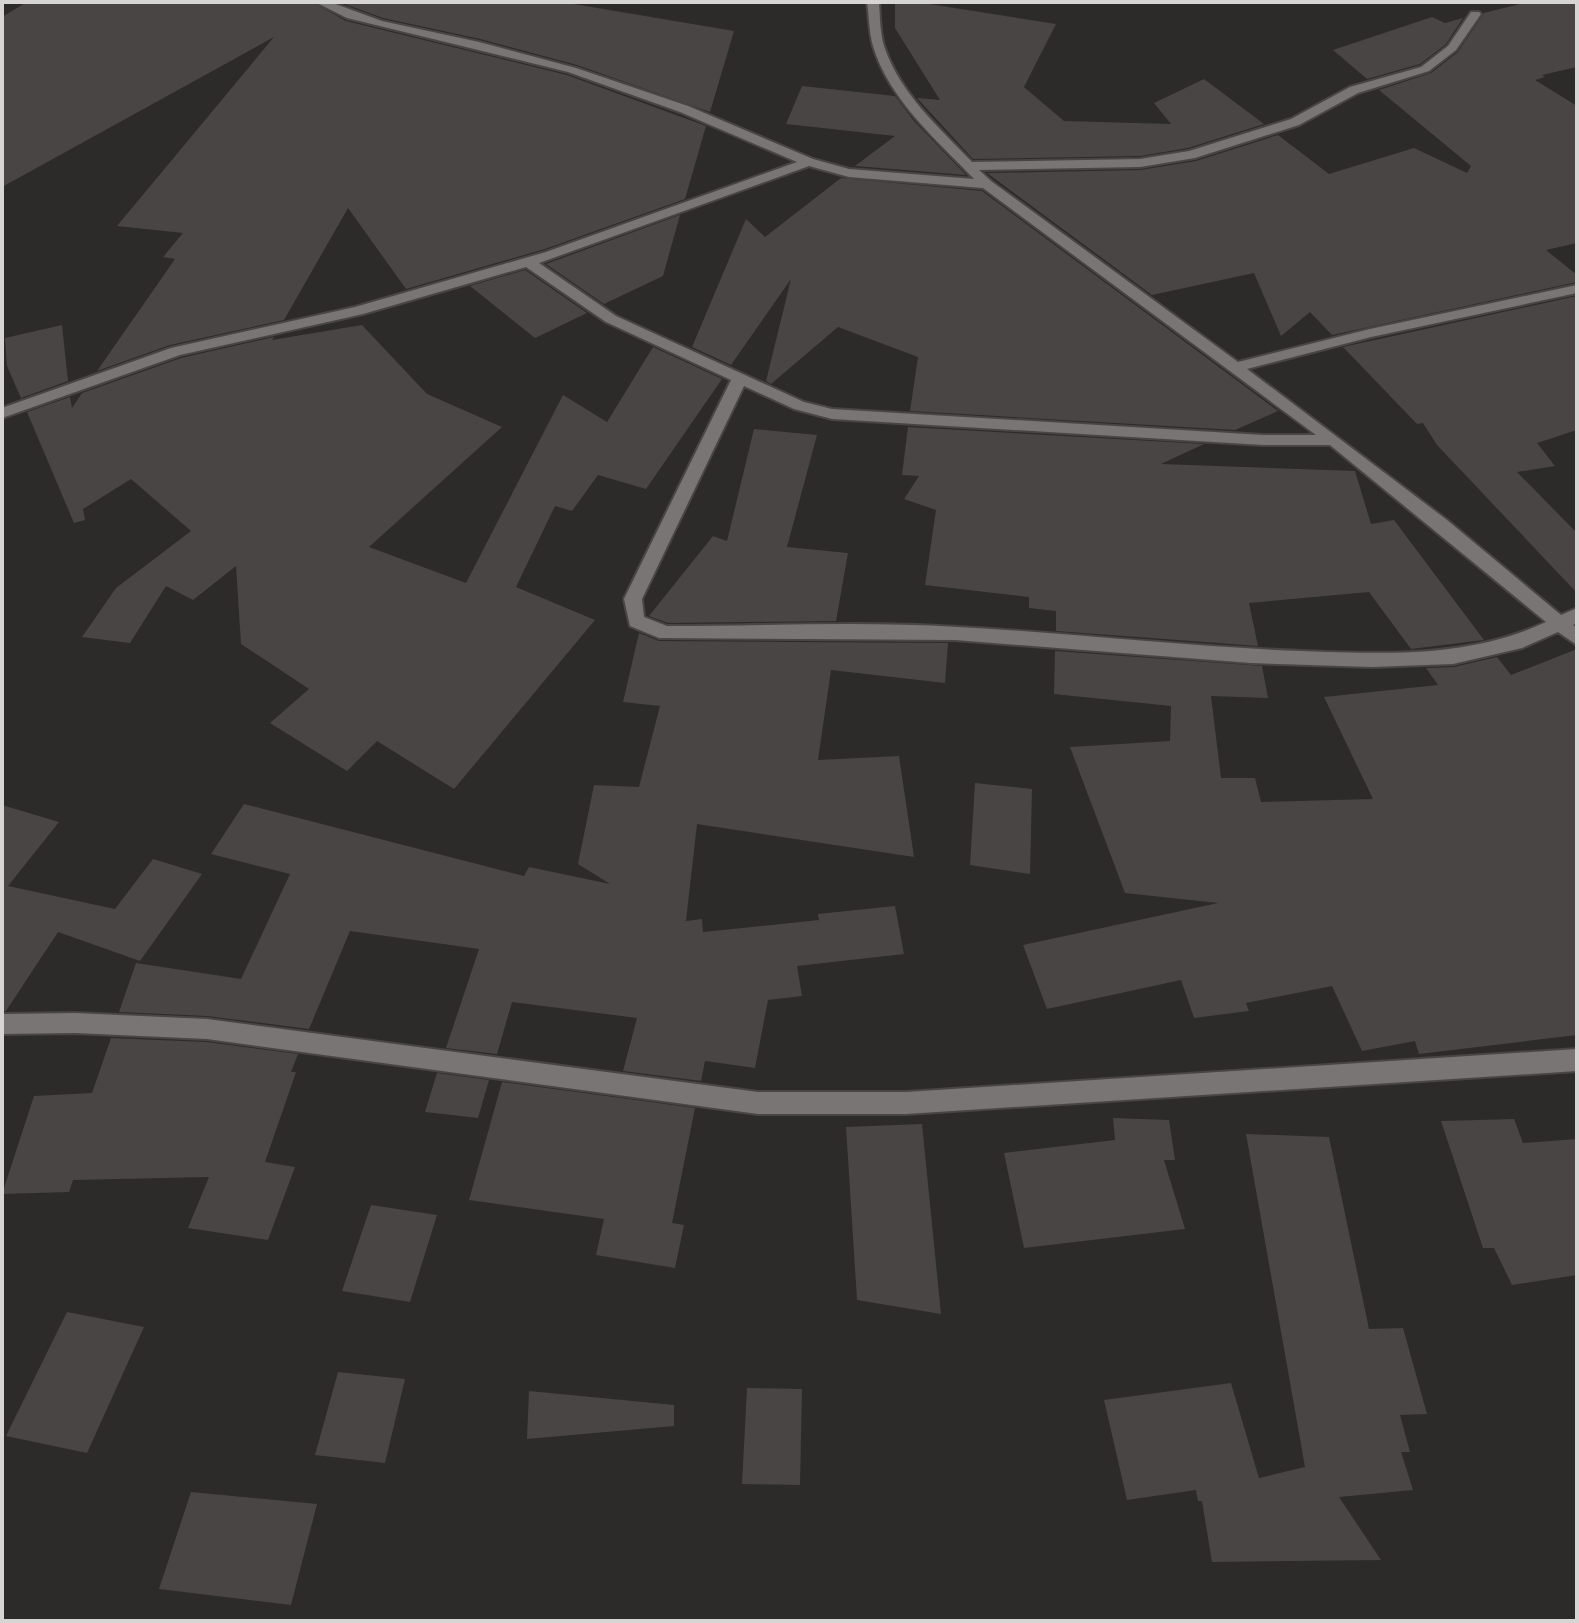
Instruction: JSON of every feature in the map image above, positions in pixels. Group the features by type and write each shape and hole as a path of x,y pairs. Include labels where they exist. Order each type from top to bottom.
{"street":[{"path":"321,2 351,16 380,24 479,45 572,70 684,109 808,162 849,173 986,184"},
{"path":"873,2 878,45 895,81 914,109 986,184 1334,440 1441,524 1577,638"},
{"path":"967,166 1140,163 1191,155 1295,122 1354,90 1425,69 1452,48 1475,14"},
{"path":"2,413 176,351 358,311 528,262 734,191 808,162"},
{"path":"528,262 611,319 799,406 832,414 1247,439 1334,440"},
{"path":"1237,367 1370,333 1577,289"},
{"path":"740,378 633,599 636,621 665,633 955,633 1251,656 1372,660 1453,657 1522,641 1577,615"},
{"path":"2,1024 75,1023 207,1029 758,1103 906,1103 1577,1060"}],"building":[{"path":"27,2 312,2 346,21 567,75 706,126 685,199 545,249 406,289 348,208 284,320 170,345 97,371 175,259 163,257 183,233 117,226 274,37 2,187 2,17"},
{"path":"339,2 562,2 734,31 710,112 577,65 480,39 383,18"},
{"path":"895,2 917,2 1056,24 1024,87 1064,121 1171,124 1154,103 1204,79 1264,124 1188,148 1140,156 973,159 917,98 940,100 895,28"},
{"path":"1528,2 1577,2 1577,67 1542,75 1545,77 1535,80 1577,106 1577,243 1546,250 1577,275 1577,282 1332,335 1310,312 1281,336 1254,273 1152,295 987,173 1140,170 1196,161 1278,135 1329,174 1414,148 1467,173 1471,166 1379,90 1431,73 1458,52 1484,13"},
{"path":"1432,17 1445,23 1463,18 1446,44 1420,64 1367,79 1333,50"},
{"path":"802,86 895,96 914,121 966,175 855,166 895,136 786,124"},
{"path":"841,178 982,191 1278,411 1235,430 910,411 918,357 838,327 771,384 766,381 791,279 731,365 692,347 746,219 765,237"},
{"path":"680,215 663,276 604,304 546,264"},
{"path":"525,270 587,313 535,338 470,286"},
{"path":"1577,296 1577,430 1537,443 1555,466 1517,472 1577,533 1577,593 1437,445 1423,423 1417,424 1343,347"},
{"path":"62,325 68,381 21,398 7,366 5,338"},
{"path":"362,325 427,394 502,427 369,547 466,583 563,395 607,422 653,347 722,379 646,489 598,475 572,511 555,506 516,587 595,620 454,789 377,741 347,771 270,723 309,689 241,644 236,566 193,600 166,586 130,643 82,637 116,588 191,531 131,479 83,509 85,520 74,523 27,412 70,397 72,408 82,393 181,358 274,337 272,340"},
{"path":"908,427 1204,444 1161,464 1355,471 1371,524 1394,520 1484,640 1411,649 1369,592 1249,603 1258,646 1056,631 1056,611 1029,608 1029,597 925,585 936,510 904,499 919,476 902,475"},
{"path":"754,429 817,435 787,547 848,553 836,621 668,623 649,616 713,536 727,541"},
{"path":"639,633 659,641 948,643 945,683 831,670 818,760 899,756 914,857 697,824 686,921 702,919 703,932 819,920 818,914 895,906 904,954 797,966 802,996 768,1000 755,1068 705,1061 701,1081 623,1071 637,1018 512,1002 497,1054 446,1048 479,949 350,931 309,1029 207,1016 119,1012 136,963 241,979 290,874 211,854 244,804 524,876 529,867 610,884 578,864 594,785 639,787 660,706 623,702"},
{"path":"1577,649 1577,1035 1419,1054 1415,1041 1362,1051 1332,986 1246,1003 1249,1011 1194,1018 1181,980 1047,1009 1023,945 1218,903 1125,893 1070,747 1170,741 1171,706 1054,694 1055,651 1262,666 1268,698 1211,696 1221,778 1255,778 1261,802 1373,799 1324,697 1438,685 1426,668 1454,667 1497,657 1511,675"},
{"path":"975,783 1032,789 1030,874 970,865"},
{"path":"2,805 59,822 8,886 115,909 153,859 202,874 140,961 58,932 6,1011 2,1011"},
{"path":"111,1038 207,1042 298,1054 291,1072 296,1072 265,1162 295,1167 268,1240 188,1228 209,1177 73,1180 69,1192 2,1194 34,1096 92,1093"},
{"path":"437,1073 489,1080 478,1118 425,1112"},
{"path":"502,1082 695,1108 672,1223 684,1225 675,1268 596,1255 604,1219 469,1200"},
{"path":"1113,1118 1169,1120 1175,1160 1164,1160 1185,1229 1024,1248 1004,1153 1115,1140"},
{"path":"1514,1119 1523,1143 1577,1139 1577,1275 1512,1285 1494,1248 1483,1248 1441,1121"},
{"path":"922,1124 941,1314 857,1300 846,1127"},
{"path":"1246,1134 1329,1137 1369,1329 1403,1328 1427,1414 1400,1415 1410,1452 1401,1452 1413,1490 1339,1497 1381,1560 1212,1562 1202,1501 1198,1501 1196,1490 1127,1500 1104,1400 1231,1383 1259,1478 1305,1467"},
{"path":"371,1205 437,1215 410,1302 342,1291"},
{"path":"67,1312 144,1327 87,1453 6,1436"},
{"path":"338,1372 405,1379 385,1463 315,1455"},
{"path":"747,1388 802,1389 800,1485 742,1484"},
{"path":"529,1391 674,1405 674,1426 527,1439"},
{"path":"191,1492 317,1504 291,1605 159,1589"}]}
